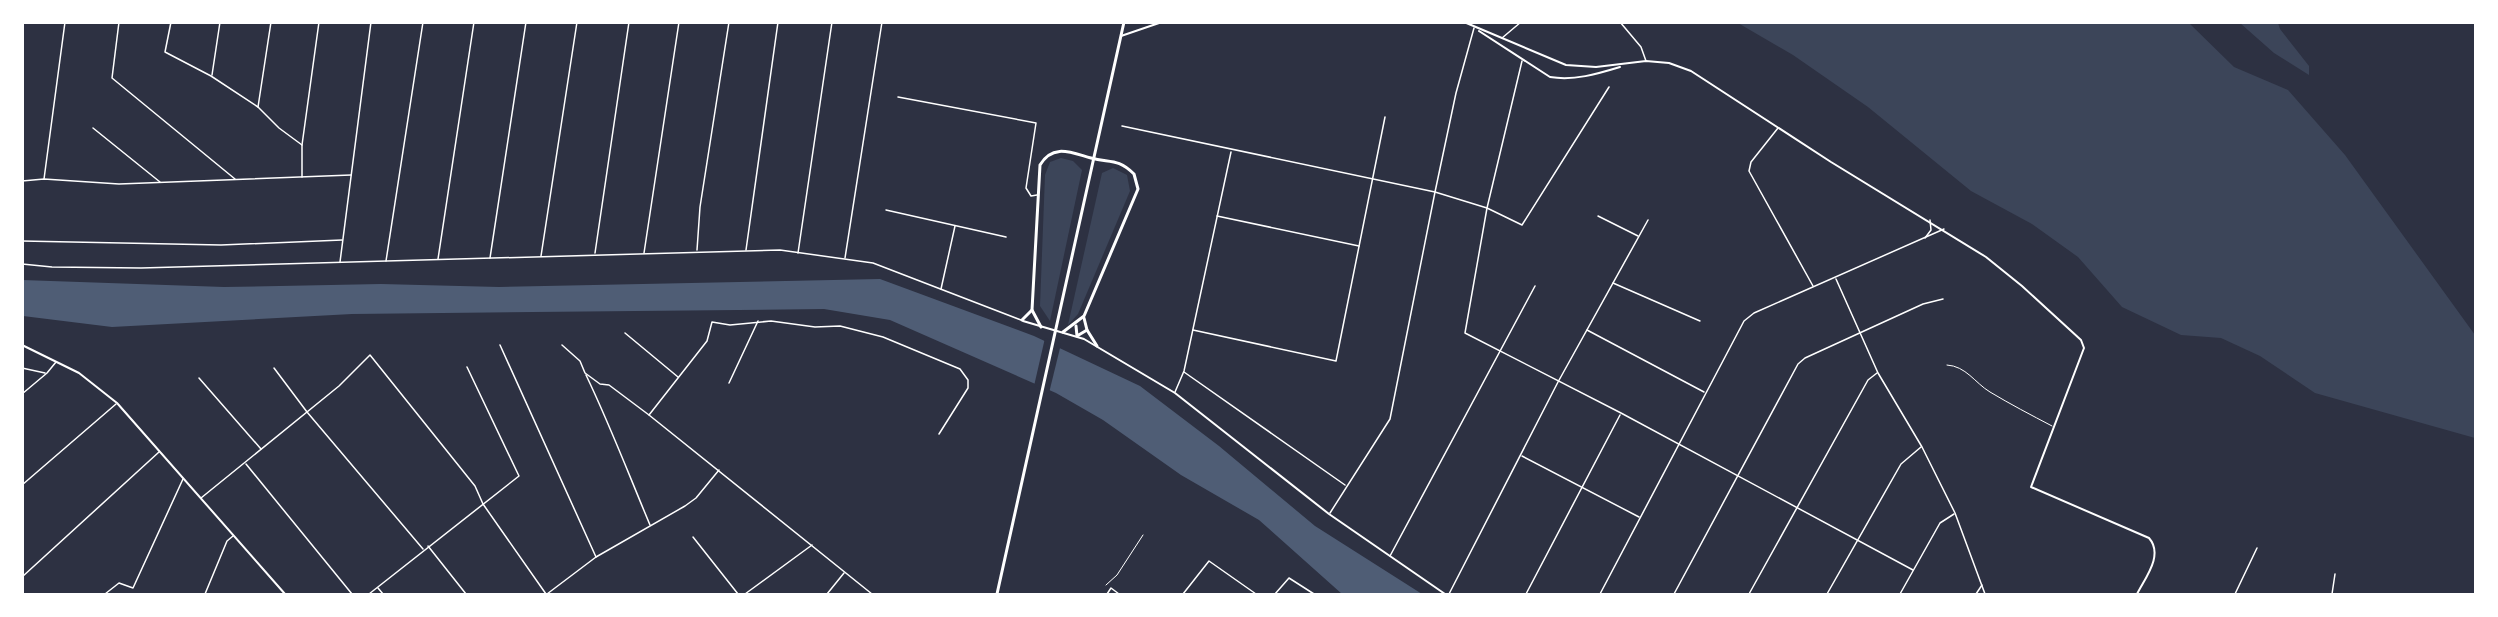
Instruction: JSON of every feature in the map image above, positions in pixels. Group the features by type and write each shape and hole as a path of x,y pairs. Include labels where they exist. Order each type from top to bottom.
{"main road":[{"path":"997,594 1124,22"},
{"path":"1041,327 1032,310 1040,165 1050,153 1067,151 1093,159 1114,160 1134,174 1138,189 1084,316 1063,332"},
{"path":"1022,320 1032,310"},
{"path":"1084,316 1087,330 1097,346"},
{"path":"1076,324 1077,336 1087,330"}],"street":[{"path":"44,178 65,22"},
{"path":"119,22 112,78 236,180"},
{"path":"171,22 165,52 211,75 258,108 302,145"},
{"path":"211,75 220,22"},
{"path":"258,108 271,22"},
{"path":"302,178 302,145 319,22"},
{"path":"339,262 371,22"},
{"path":"387,261 423,22"},
{"path":"438,260 474,22"},
{"path":"490,258 526,22"},
{"path":"541,256 577,22"},
{"path":"594,255 629,22"},
{"path":"644,254 679,22"},
{"path":"697,252 700,207 729,22"},
{"path":"746,250 778,22"},
{"path":"798,253 832,22"},
{"path":"845,259 882,22"},
{"path":"1121,36 1162,22"},
{"path":"1464,22 1550,77 1590,75 1646,61 1669,63 1691,71 1715,84 1831,162 1930,220 1986,257 2022,286 2081,340 2083,355 2031,487 2149,538 2155,547 2155,560 2137,594"},
{"path":"1502,38 1521,22"},
{"path":"1620,22 1641,47 1646,61"},
{"path":"1474,28 1566,65 1626,65"},
{"path":"1329,514 1390,419 1456,93 1474,28"},
{"path":"1522,61 1487,208 1465,333 1621,413 1913,570"},
{"path":"1122,126 1373,181 1435,192 1487,208 1522,225 1609,87"},
{"path":"898,97 1035,123 1026,188 1031,196 1038,195"},
{"path":"1192,330 1336,361 1385,117"},
{"path":"1778,127 1751,162 1749,171 1813,286"},
{"path":"93,128 160,182"},
{"path":"1175,393 1184,371 1231,151"},
{"path":"22,181 44,178 119,184 351,175"},
{"path":"886,210 1006,237"},
{"path":"1216,216 1360,247"},
{"path":"1598,216 1639,236"},
{"path":"22,264 52,267 141,268 746,250 798,253 873,262 1041,327 1077,336 1097,346 1175,393 1329,514 1447,594 1522,456 1558,382 1648,220"},
{"path":"1924,239 1931,230 1930,220"},
{"path":"941,289 955,225"},
{"path":"1600,594 1744,321 1754,313 1813,286 1944,230"},
{"path":"22,241 221,245 342,240"},
{"path":"1835,278 1878,373 1922,447 1955,513 1985,594"},
{"path":"1613,283 1700,321"},
{"path":"1390,557 1534,286"},
{"path":"1674,594 1798,364 1805,358 1860,332 1923,304 1943,299"},
{"path":"729,383 758,321"},
{"path":"649,415 708,341 712,322 730,325 758,321 815,327 840,326 883,338 960,369 968,380 968,388 939,434"},
{"path":"1587,330 1705,393"},
{"path":"625,333 678,378"},
{"path":"22,345 79,373 117,403 281,593 285,594"},
{"path":"500,345 596,557"},
{"path":"562,345 579,361 585,373 615,435 650,526"},
{"path":"201,498 339,386 370,355 475,486 483,504 546,594 596,557 696,498 720,470"},
{"path":"22,394 47,373 56,361"},
{"path":"369,594 519,476 467,367"},
{"path":"22,368 47,373"},
{"path":"274,368 423,550"},
{"path":"1184,371 1346,485"},
{"path":"585,373 600,384 609,385 649,415 872,594"},
{"path":"1749,594 1868,380 1878,373"},
{"path":"199,378 261,450"},
{"path":"22,485 117,403"},
{"path":"1526,594 1621,413"},
{"path":"1827,594 1901,464 1922,447"},
{"path":"22,577 160,451"},
{"path":"1522,456 1640,518"},
{"path":"246,463 352,594"},
{"path":"105,594 119,583 133,588 183,479"},
{"path":"1900,594 1940,523 1955,513"},
{"path":"205,594 227,541 234,536"},
{"path":"693,537 738,594"},
{"path":"745,594 812,544"},
{"path":"428,546 466,594"},
{"path":"2235,594 2257,548"},
{"path":"1183,594 1209,561 1256,594"},
{"path":"827,594 845,572"},
{"path":"2332,594 2335,574"},
{"path":"1275,594 1289,578 1314,594"},
{"path":"1976,594 1982,585"},
{"path":"377,588 383,594"},
{"path":"1107,594 1111,588 1119,594"}],"lane":[{"path":"1947,365 1962,369 1988,391 2054,427"},
{"path":"1106,585 1117,574 1143,535"}],"shaded area":[{"path":"1738,23 2189,23 2234,67 2288,90 2345,155 2475,335 2475,438 2315,393 2260,356 2221,338 2181,335 2122,307 2078,257 2032,224 1971,191 1868,107 1793,55"},
{"path":"2240,23 2278,23 2280,29 2309,66 2309,75 2274,53"},
{"path":"1061,158 1073,161 1082,170 1050,321 1040,306 1045,175 1050,162"},
{"path":"1113,168 1127,175 1130,191 1078,314 1068,325 1102,173"},
{"path":"880,279 1034,336 1140,386 1219,446 1315,526 1422,594 1342,594 1259,520 1181,475 1103,420 1056,393 890,320 824,309 352,314 112,327 23,316 22,280 224,287 381,284 499,287"}],"pier":[{"path":"1045,338 1061,344 1049,393 1034,386"}]}
